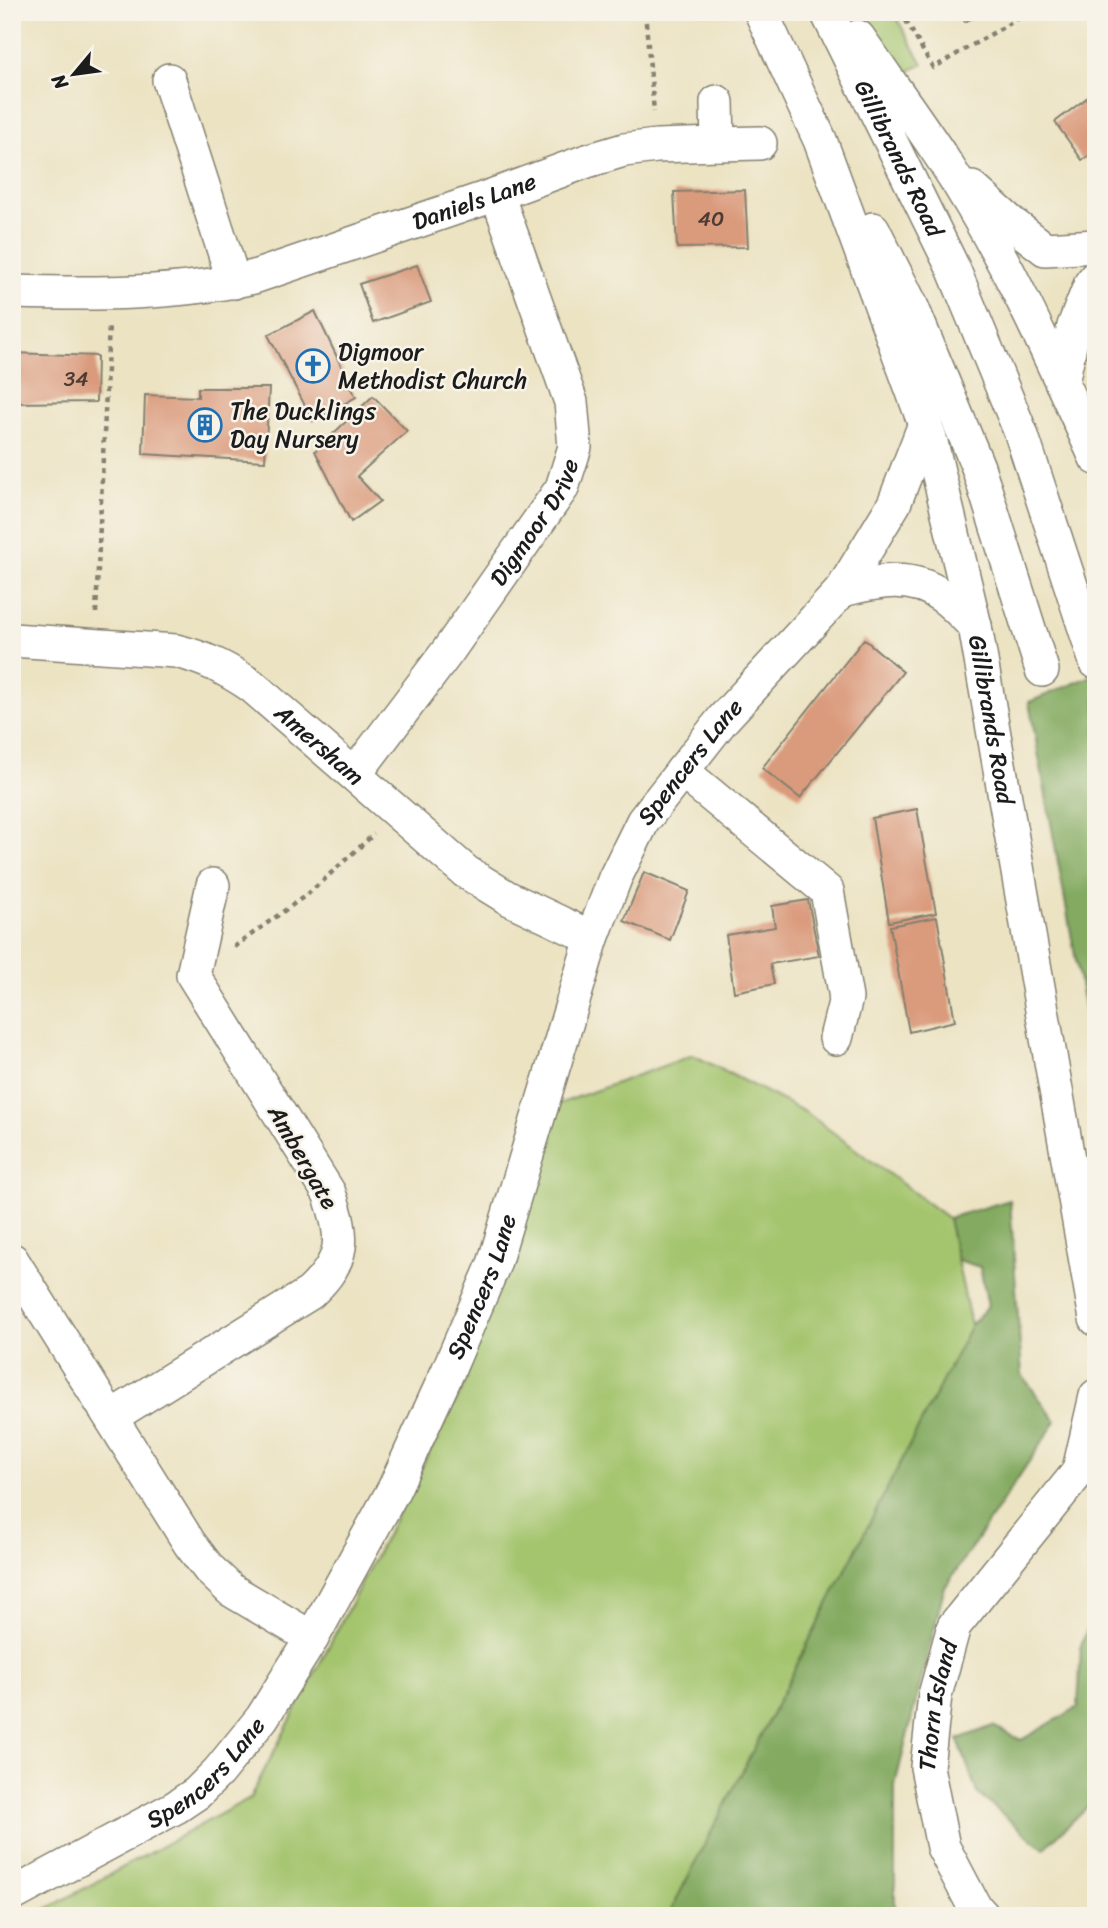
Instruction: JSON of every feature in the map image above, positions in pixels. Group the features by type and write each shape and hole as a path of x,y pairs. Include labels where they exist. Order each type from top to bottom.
{"street":[{"name":"Gillibrands Road","path":"761,12 820,140 925,424 975,626 1096,1319"},
{"name":"Gillibrands Road","path":"827,12 959,281 1021,433 1096,662"},
{"name":"Gillibrands Road","path":"840,12 947,165 987,234 1046,346 1096,458"},
{"path":"169,80 234,282"},
{"path":"717,102 718,144"},
{"name":"Gillibrands Road","path":"820,140 868,218 916,317 978,467 1042,670"},
{"name":"Daniels Lane","path":"12,292 110,293 234,282 497,194 587,160 624,150 657,146 760,143"},
{"path":"947,165 1010,222 1045,249 1096,246"},
{"name":"Digmoor Drive","path":"355,774 448,651 562,488 575,447 571,401 497,194"},
{"path":"1062,383 1074,326 1091,283 1096,277"},
{"name":"Spencers Lane","path":"12,1895 176,1807 197,1793 218,1772 262,1718 313,1638 394,1489 494,1264 592,938 615,878 643,821 723,719 842,590 894,504 925,424"},
{"path":"842,590 881,581 914,582 942,595 975,626"},
{"name":"Amersham","path":"12,640 176,651 198,656 224,667 252,686 466,872 508,898 592,938"},
{"path":"682,771 827,891 846,998 836,1038"},
{"path":"192,975 213,885"},
{"name":"Ambergate","path":"111,1417 310,1293 330,1275 340,1248 339,1220 329,1193 192,975"},
{"path":"12,1260 190,1544 209,1569 231,1590 313,1638"},
{"path":"1087,1461 1096,1396"},
{"name":"Thorn Island","path":"983,1916 974,1906 943,1847 927,1767 935,1695 954,1626 1087,1461"},
{"path":"943,1847 956,1916"}],"path":[{"path":"645,12 657,146"},
{"path":"901,12 933,68 1029,12"},
{"path":"94,645 110,293"},
{"path":"192,975 309,893 398,812"}],"green space":[{"path":"855,12 893,12 923,64 898,77"},
{"path":"1096,674 1096,1071 1029,702"},
{"path":"693,1055 807,1113 948,1218 971,1325 846,1597 672,1916 34,1916 250,1798 462,1389 553,1106"},
{"path":"1010,1200 1022,1375 1056,1421 944,1589 895,1785 895,1916 668,1916 971,1325 988,1306 980,1267 957,1260 948,1218"},
{"path":"1096,1516 1096,1801 1044,1849 977,1793 958,1739 993,1726 1021,1740 1078,1707 1081,1645 1094,1612 1090,1565 1095,1546 1088,1528"}],"building":[{"path":"959,12 982,12 965,22"},
{"path":"1096,91 1096,151 1082,160 1055,122"},
{"path":"745,190 748,247 677,248 674,192"},
{"path":"417,265 431,302 373,323 359,284"},
{"name":"Digmoor Methodist Church","path":"315,311 356,397 313,421 268,335"},
{"path":"12,353 97,356 96,402 12,403"},
{"name":"The Ducklings Day Nursery","path":"198,388 269,388 265,461 143,454 145,395 198,397"},
{"path":"373,396 407,431 357,476 380,501 351,522 315,451"},
{"path":"864,639 903,672 800,798 762,768"},
{"path":"917,809 936,913 889,922 872,818"},
{"path":"644,872 689,891 670,940 624,921"},
{"path":"808,900 819,956 770,964 774,984 734,992 726,935 775,927 772,906"},
{"path":"937,917 955,1021 909,1032 890,926"}],"place":[{"name":"Digmoor Methodist Church","path":"313,366"},
{"name":"The Ducklings Day Nursery","path":"205,425"}]}
